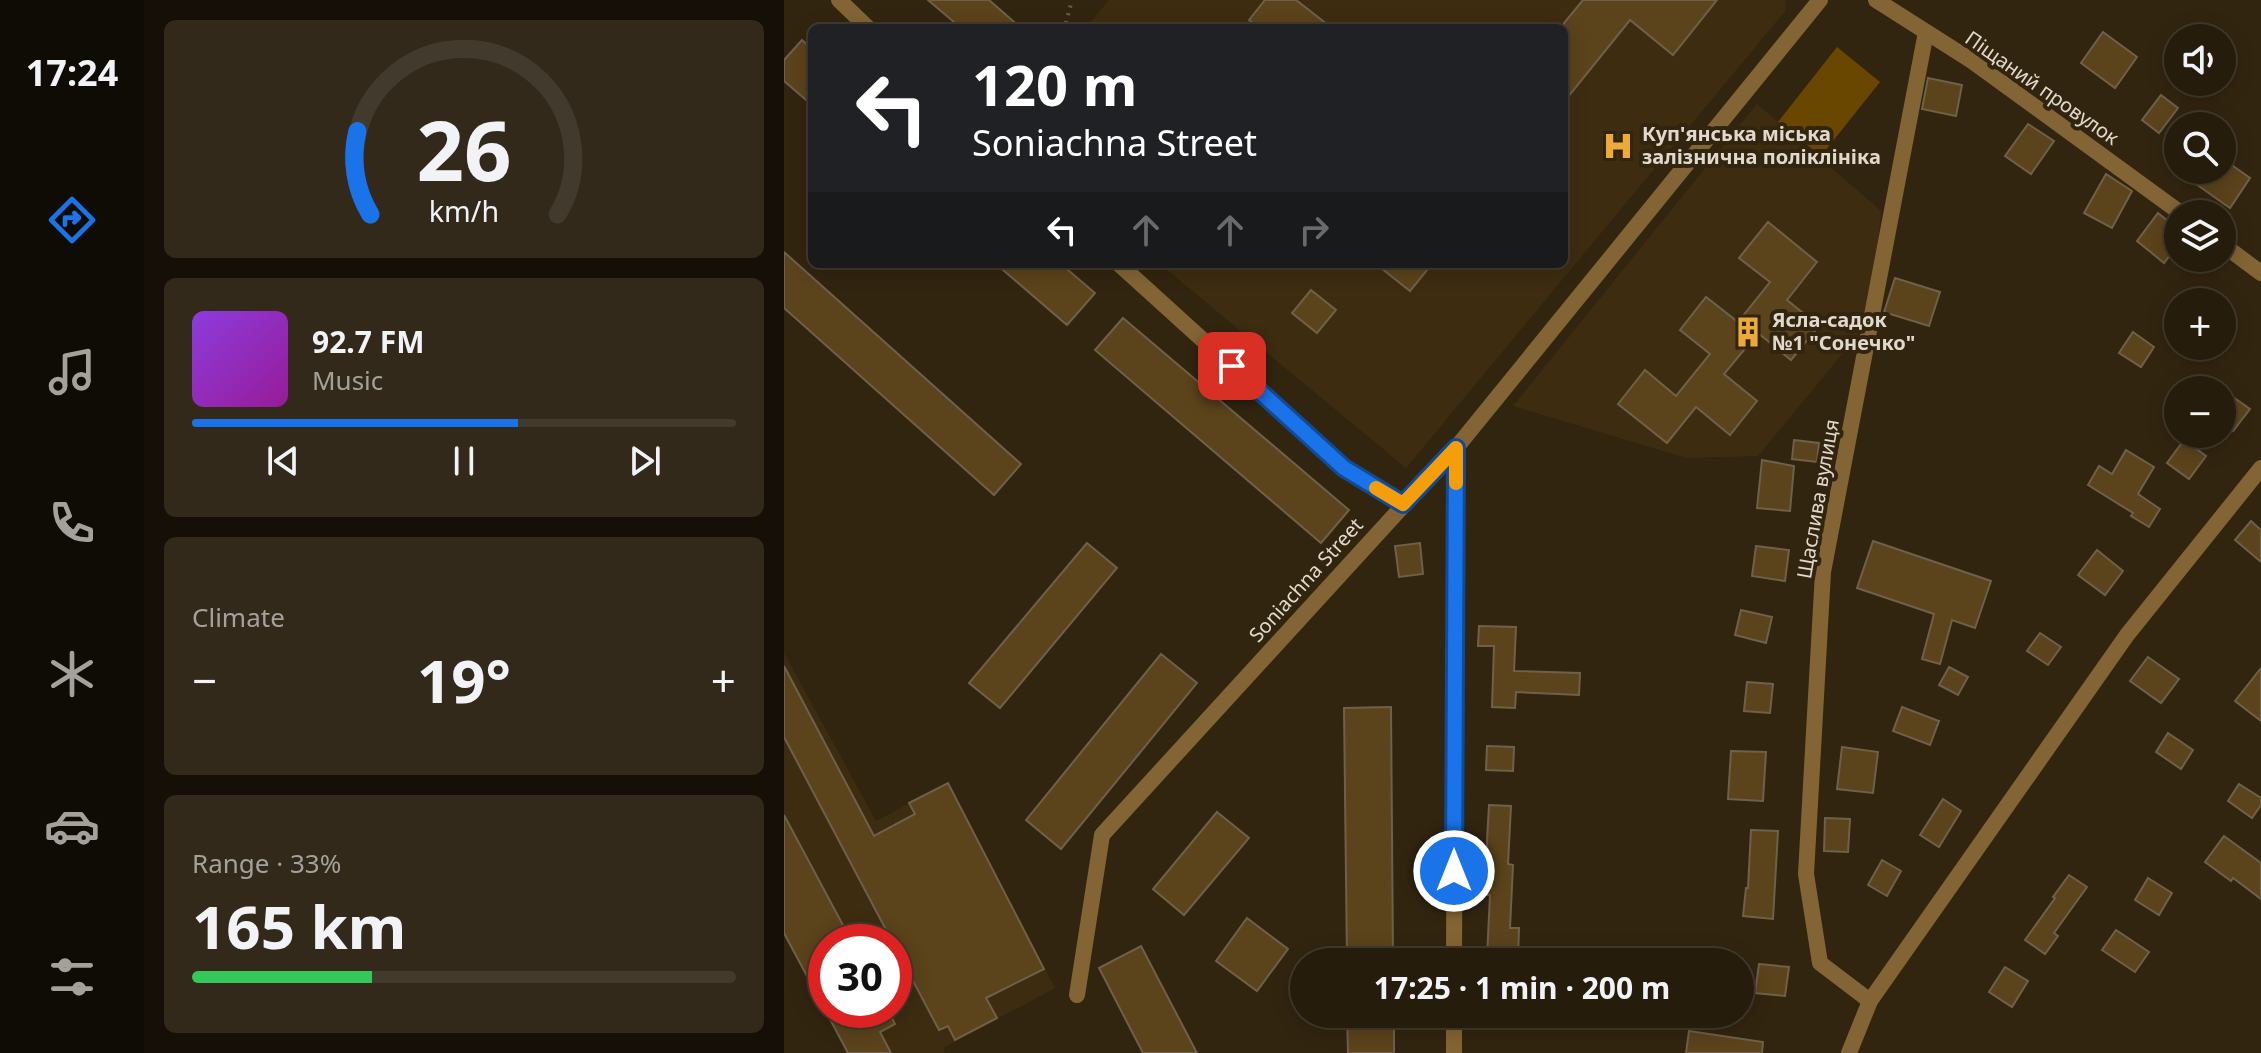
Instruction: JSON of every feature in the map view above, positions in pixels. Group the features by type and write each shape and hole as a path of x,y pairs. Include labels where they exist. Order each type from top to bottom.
{"street":[{"path":"839,0 864,24"},
{"name":"Soniachna Street","path":"1077,995 1102,835 1456,448 1820,0"},
{"name":"Піщаний провулок","path":"1876,0 1972,61 2164,201"},
{"name":"Щаслива вулиця","path":"1870,1001 1820,963 1806,874 1822,588 1926,32"},
{"path":"2236,254 2261,273"},
{"path":"1123,268 1344,468 1403,504"},
{"path":"1454,948 1456,448"},
{"path":"1849,1053 1870,1001 2127,635 2261,468"},
{"path":"1454,1028 1454,1053"}],"path":[{"path":"1066,23 1072,0"}],"shaded area":[{"name":"Куп'янська міська залізнична поліклініка","path":"1109,0 1785,0 1786,10 1406,468 1165,268 1568,268 1568,24 1089,24"},
{"path":"1837,47 1880,82 1821,156 1778,122"},
{"path":"1757,104 1881,211 1871,319 1758,456 1686,458 1513,406"},
{"path":"784,653 876,821 948,783 1055,988 943,1048 945,1053 848,1053 835,1028 912,1028 912,924 808,924 808,978 784,933"}],"building":[{"path":"928,0 989,0 1016,24 956,24"},
{"path":"1265,0 1296,0 1327,24 1254,24 1249,20"},
{"path":"1583,0 1717,0 1673,55 1630,20 1568,97 1568,24 1564,23"},
{"path":"2103,32 2137,57 2115,88 2081,63"},
{"path":"802,40 808,45 808,102 784,81 784,60"},
{"path":"1928,78 1962,85 1956,116 1922,109"},
{"path":"2161,95 2178,108 2175,112 2164,112 2164,126 2159,133 2142,120"},
{"path":"2028,124 2054,141 2031,174 2005,156"},
{"path":"2236,168 2250,178 2235,200 2219,200 2196,184 2236,184"},
{"path":"2106,174 2132,191 2112,228 2084,213"},
{"path":"2158,213 2164,218 2164,263 2137,241"},
{"name":"Ясла-садок №1 \"Сонечко\"","path":"1768,222 1817,262 1787,300 1819,326 1791,360 1758,333 1724,374 1757,401 1730,435 1696,407 1667,443 1618,404 1645,370 1676,396 1710,354 1680,330 1706,297 1738,322 1770,282 1739,258"},
{"path":"784,252 1021,464 994,495 784,308"},
{"path":"1001,268 1066,268 1095,293 1067,325"},
{"path":"1381,268 1429,268 1410,291"},
{"path":"1895,278 1940,292 1929,326 1884,312"},
{"path":"1311,290 1336,310 1317,333 1292,313"},
{"path":"1123,318 1349,510 1321,543 1095,350"},
{"path":"2133,332 2154,347 2141,367 2119,353"},
{"path":"2236,399 2250,409 2236,427"},
{"path":"1794,440 1819,443 1817,462 1792,459"},
{"path":"2178,448 2195,448 2206,456 2189,479 2167,463"},
{"path":"2126,450 2154,467 2138,494 2160,509 2149,527 2131,516 2133,513 2088,485 2099,466 2112,474"},
{"path":"1762,460 1794,466 1790,511 1757,508"},
{"path":"2251,521 2261,530 2261,562 2235,540"},
{"path":"1873,541 1991,581 1975,628 1952,620 1940,664 1922,659 1934,614 1857,588"},
{"path":"1087,543 1117,568 1000,708 969,683"},
{"path":"1420,543 1423,574 1399,577 1395,546"},
{"path":"1756,546 1789,550 1785,581 1752,576"},
{"path":"2097,550 2123,571 2105,595 2078,575"},
{"path":"1741,610 1772,617 1766,643 1735,635"},
{"path":"1479,626 1516,627 1514,671 1580,673 1579,695 1516,692 1515,708 1492,707 1494,646 1478,646"},
{"path":"2040,633 2061,647 2048,665 2027,651"},
{"path":"1161,654 1197,683 1061,849 1026,820"},
{"path":"2148,657 2179,679 2161,703 2130,681"},
{"path":"784,666 874,836 915,814 909,803 948,783 1044,969 986,998 997,1018 955,1040 948,1026 939,1030 912,979 912,924 883,924 784,737"},
{"path":"1949,667 1968,677 1958,695 1939,685"},
{"path":"2261,668 2261,721 2235,701"},
{"path":"1747,682 1773,684 1770,713 1744,711"},
{"path":"1391,707 1393,948 1347,948 1344,708"},
{"path":"1902,707 1939,721 1930,745 1893,731"},
{"path":"2168,733 2193,750 2181,769 2156,752"},
{"path":"1487,746 1514,747 1513,771 1486,770"},
{"path":"1842,747 1878,752 1873,793 1837,789"},
{"path":"1731,751 1766,752 1763,801 1728,799"},
{"path":"2239,784 2261,798 2261,805 2252,818 2228,801"},
{"path":"1943,799 1961,811 1939,847 1920,835"},
{"path":"1489,805 1511,806 1508,864 1513,865 1510,928 1519,928 1518,948 1487,948 1490,895 1484,895"},
{"path":"1217,812 1249,838 1184,915 1153,889"},
{"path":"784,815 842,924 808,924 808,978 784,933"},
{"path":"1825,818 1850,819 1848,852 1824,851"},
{"path":"1751,830 1778,831 1773,919 1743,916"},
{"path":"2224,836 2261,863 2261,899 2205,862"},
{"path":"1882,860 1901,871 1887,896 1868,885"},
{"path":"2069,875 2087,887 2054,933 2058,936 2045,954 2025,940"},
{"path":"2148,878 2172,893 2159,915 2135,900"},
{"path":"1247,918 1288,949 1257,991 1216,961"},
{"path":"2116,930 2149,952 2135,972 2102,950"},
{"path":"1141,946 1197,1053 1143,1053 1099,968"},
{"path":"1759,964 1789,967 1785,996 1755,993"},
{"path":"2005,967 2028,981 2012,1007 1989,992"},
{"path":"835,1028 888,1028 880,1032 891,1053 848,1053"},
{"path":"1347,1028 1394,1028 1394,1053 1348,1053"},
{"path":"1689,1031 1763,1042 1762,1053 1686,1053"}],"slow traffic":[{"path":"1376,488 1403,504 1456,448 1456,483"}],"place":[{"name":"Куп'янська міська залізнична поліклініка","path":"1618,146"},
{"name":"Ясла-садок №1 \"Сонечко\"","path":"1748,332"}],"route":[{"path":"1232,366 1344,468 1403,504 1456,448 1454,871"}]}
